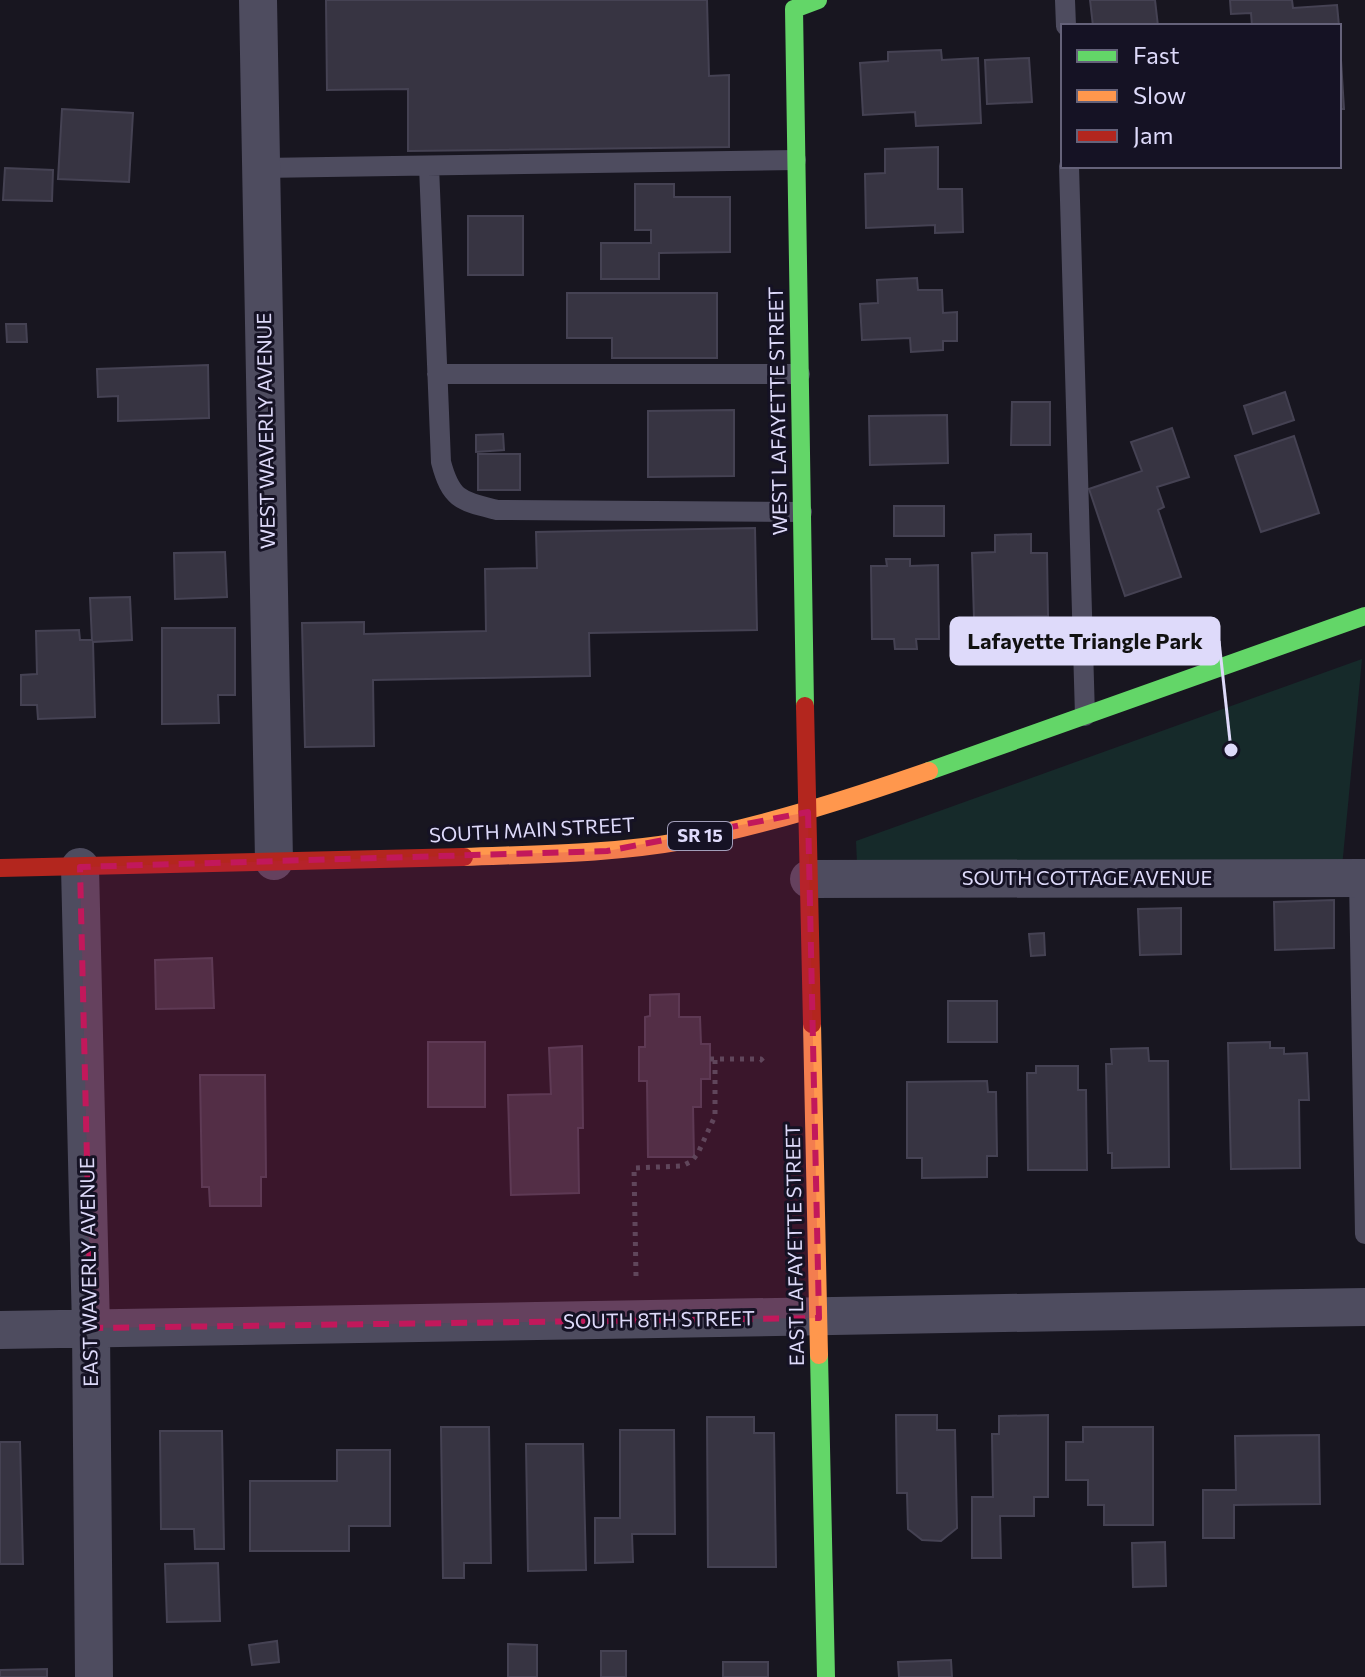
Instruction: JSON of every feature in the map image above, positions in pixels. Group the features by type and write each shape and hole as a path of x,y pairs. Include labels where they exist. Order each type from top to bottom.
{"street":[{"name":"WEST WAVERLY AVENUE","path":"258,0 274,861"},
{"name":"WEST LAFAYETTE STREET","path":"808,812 794,9 818,0"},
{"name":"SOUTH MAIN STREET","path":"0,868 607,851 682,841 808,812 1365,616"},
{"name":"EAST LAFAYETTE STREET","path":"808,812 826,1677"},
{"name":"EAST WAVERLY AVENUE","path":"80,867 91,1328 94,1677"},
{"name":"SOUTH COTTAGE AVENUE","path":"809,879 1362,878"},
{"name":"SOUTH 8TH STREET","path":"0,1330 1365,1307"}],"lane":[{"path":"1065,0 1066,24"},
{"path":"261,168 796,160"},
{"path":"429,166 441,462 448,487 467,502 497,510 802,512"},
{"path":"1069,168 1085,716"},
{"path":"437,374 800,374"},
{"path":"1362,878 1365,1234"}],"path":[{"path":"636,1276 634,1168 682,1166 698,1153 715,1116 713,1059 761,1059 771,1069 813,1069"}],"highlighted area":[{"path":"808,812 819,1318 91,1328 80,867 607,851"}],"green space":[{"path":"1362,659 1342,867 857,863 856,841"}],"building":[{"path":"326,0 707,0 709,76 729,75 729,147 408,151 408,89 327,90"},
{"path":"1090,0 1155,0 1158,24 1093,24"},
{"path":"1230,0 1292,0 1293,8 1337,5 1339,24 1252,24 1251,13 1231,14"},
{"path":"941,50 942,60 978,58 981,123 916,126 915,112 863,115 860,63 888,61 888,52"},
{"path":"1029,58 1032,102 987,104 985,60"},
{"path":"1341,60 1344,109 1341,109"},
{"path":"62,109 133,113 129,182 58,179"},
{"path":"938,147 938,189 962,189 963,232 935,233 935,225 866,228 865,174 885,173 885,149"},
{"path":"5,168 53,170 52,201 3,200"},
{"path":"635,184 674,184 674,197 730,197 730,252 659,253 659,279 601,279 601,243 651,243 651,230 635,230"},
{"path":"468,216 523,216 523,275 468,275"},
{"path":"917,278 918,290 942,290 943,313 957,312 957,341 943,341 943,350 911,352 910,338 862,340 860,304 878,303 877,280"},
{"path":"567,293 717,293 717,358 612,358 612,338 567,338"},
{"path":"6,324 26,324 27,342 7,342"},
{"path":"208,365 209,418 118,421 118,396 98,397 97,369"},
{"path":"1285,392 1294,420 1253,434 1244,406"},
{"path":"1012,402 1050,402 1050,445 1011,445"},
{"path":"734,410 734,476 648,477 648,411"},
{"path":"947,415 948,463 870,465 869,416"},
{"path":"1172,428 1189,477 1157,487 1164,507 1158,510 1181,577 1125,596 1089,489 1142,471 1131,442"},
{"path":"503,434 504,450 476,452 476,435"},
{"path":"1294,436 1319,513 1261,532 1235,456"},
{"path":"478,454 520,454 520,490 478,490"},
{"path":"894,506 944,506 944,536 894,536"},
{"path":"755,528 757,630 589,633 590,676 373,680 374,746 305,747 302,623 364,622 364,634 486,631 485,569 537,568 536,532"},
{"path":"1031,534 1031,553 1047,553 1048,616 974,618 972,553 995,552 995,535"},
{"path":"225,552 227,597 175,599 174,553"},
{"path":"886,559 910,559 910,566 938,565 939,639 916,639 917,649 895,649 894,639 872,639 871,566 887,566"},
{"path":"130,597 132,640 93,642 95,717 38,719 37,705 21,705 21,675 37,674 36,631 79,630 80,640 92,640 90,598"},
{"path":"162,628 235,628 235,695 218,695 219,723 162,724"},
{"path":"1334,900 1334,948 1275,950 1274,902"},
{"path":"1181,908 1181,954 1140,955 1138,909"},
{"path":"1044,933 1045,955 1031,956 1029,934"},
{"path":"212,958 214,1008 156,1009 155,960"},
{"path":"679,994 679,1017 700,1017 701,1044 710,1044 710,1079 701,1079 701,1107 693,1107 694,1157 648,1157 647,1081 639,1081 639,1047 645,1047 645,1017 650,1016 650,995"},
{"path":"948,1001 997,1001 997,1042 948,1042"},
{"path":"428,1042 485,1042 485,1107 428,1107"},
{"path":"1270,1042 1270,1048 1284,1048 1284,1054 1307,1053 1309,1100 1299,1100 1300,1168 1231,1169 1228,1043"},
{"path":"582,1046 583,1128 578,1128 579,1193 511,1195 508,1095 551,1094 549,1048"},
{"path":"1148,1048 1149,1061 1168,1061 1169,1167 1112,1168 1112,1153 1108,1153 1106,1064 1112,1064 1111,1049"},
{"path":"1036,1066 1078,1066 1078,1090 1086,1090 1087,1170 1028,1170 1027,1073 1036,1073"},
{"path":"200,1075 265,1075 266,1177 261,1177 261,1206 210,1206 209,1187 202,1187"},
{"path":"987,1081 988,1092 996,1092 997,1156 987,1156 987,1177 922,1178 922,1158 907,1158 907,1082"},
{"path":"896,1415 937,1415 937,1430 955,1430 957,1528 941,1541 922,1540 908,1529 907,1493 897,1493"},
{"path":"1048,1415 1048,1497 1034,1497 1034,1516 1000,1516 1001,1558 972,1558 972,1497 993,1497 992,1434 999,1434 999,1416"},
{"path":"707,1417 754,1417 754,1433 774,1433 776,1567 708,1567"},
{"path":"441,1427 489,1427 491,1563 464,1563 464,1578 443,1578"},
{"path":"1083,1427 1153,1427 1153,1525 1104,1525 1104,1505 1088,1505 1088,1480 1066,1480 1066,1442 1083,1442"},
{"path":"620,1430 674,1430 675,1534 632,1534 633,1562 595,1563 595,1518 620,1518"},
{"path":"160,1431 222,1431 224,1549 195,1549 194,1529 161,1529"},
{"path":"1319,1435 1320,1504 1234,1505 1234,1538 1203,1538 1203,1490 1236,1490 1235,1436"},
{"path":"0,1442 20,1442 23,1564 0,1564"},
{"path":"526,1444 583,1444 586,1570 528,1571"},
{"path":"337,1450 390,1450 390,1526 349,1526 349,1551 250,1551 250,1481 337,1481"},
{"path":"1165,1542 1166,1586 1133,1587 1132,1543"},
{"path":"218,1563 220,1621 167,1622 165,1564"},
{"path":"277,1641 279,1662 252,1665 249,1645"},
{"path":"508,1644 537,1645 537,1677 508,1677"},
{"path":"601,1651 626,1651 626,1677 601,1677"},
{"path":"951,1660 952,1677 899,1677 898,1662"},
{"path":"723,1662 768,1662 768,1677 723,1677"},
{"path":"47,1669 47,1677 0,1677 0,1670"}],"traffic: fast":[{"path":"805,706 794,9 818,0"},
{"path":"929,771 1365,616"},
{"path":"819,1355 826,1677"}],"traffic: slow":[{"path":"464,857 601,851 683,841 807,810 929,771"},
{"path":"812,1024 819,1355"}],"traffic: jam":[{"path":"805,706 812,1024"},
{"path":"0,868 464,857"}],"place":[{"name":"Lafayette Triangle Park","path":"1231,750"}]}
